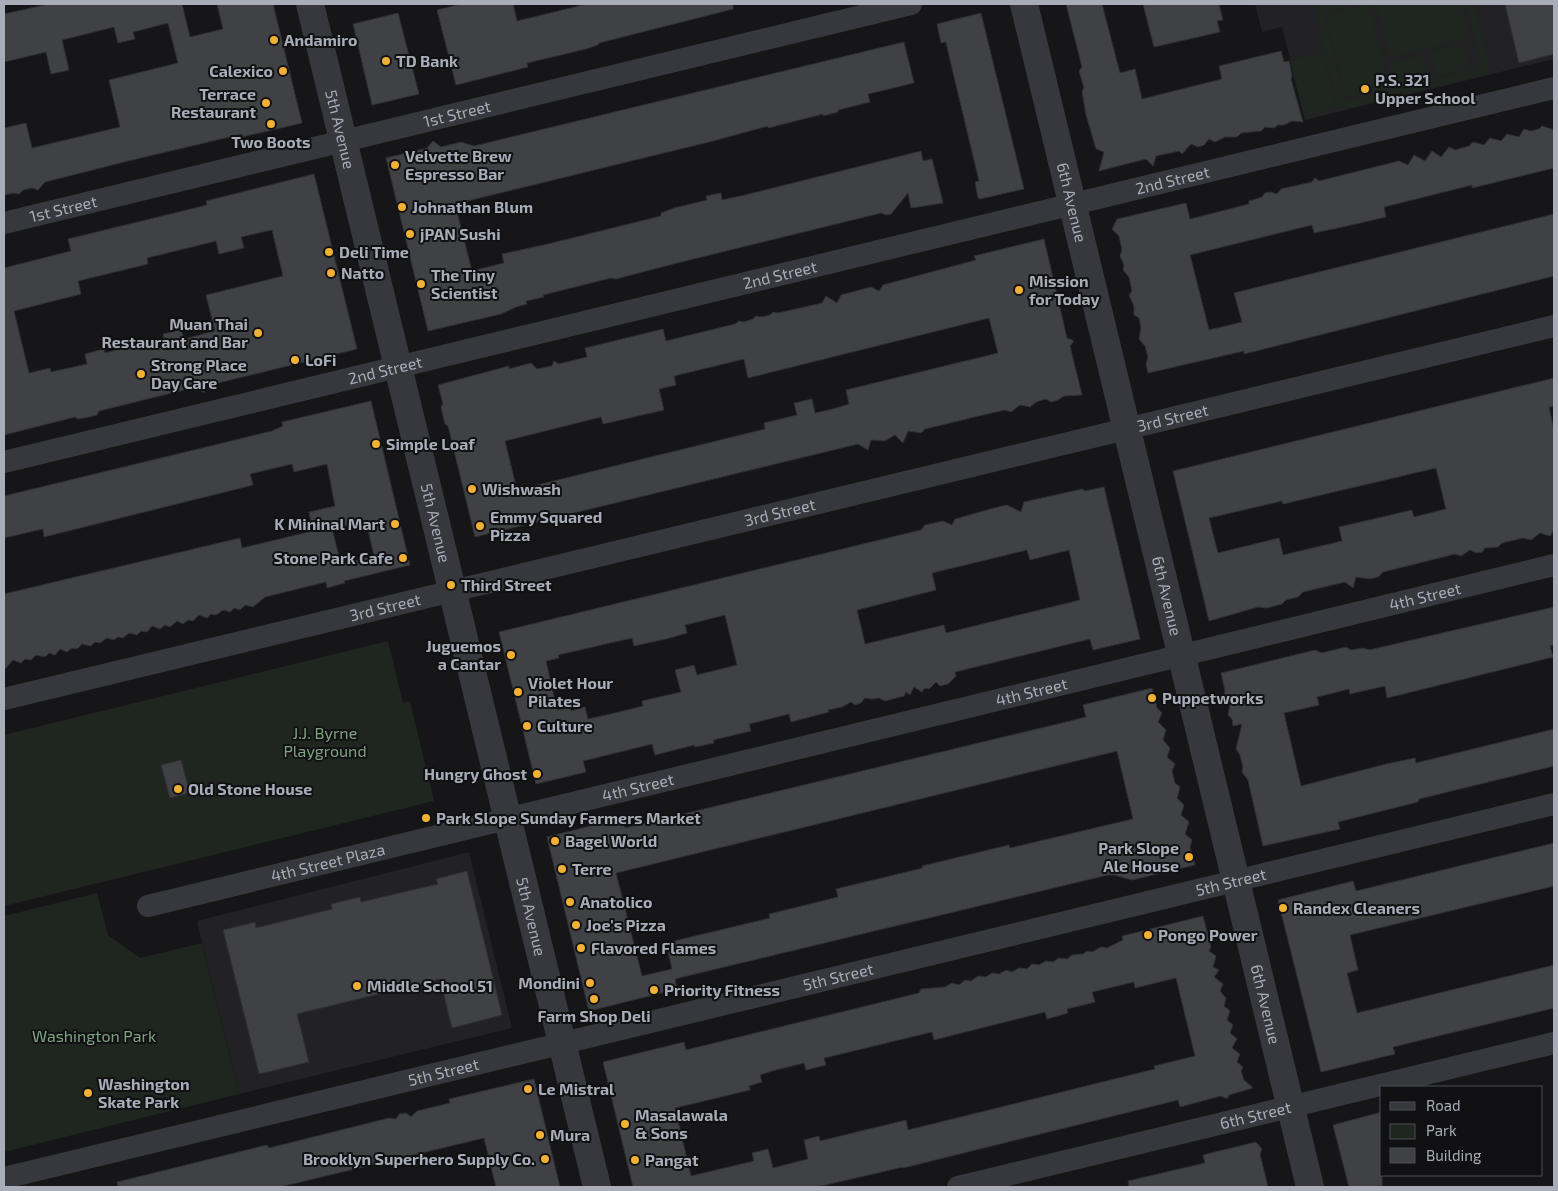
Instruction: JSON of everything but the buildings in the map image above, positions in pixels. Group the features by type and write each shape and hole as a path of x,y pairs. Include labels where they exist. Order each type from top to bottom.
{"street":[{"name":"5th Avenue","path":"310,4 596,1187"},
{"name":"1st Street","path":"4,222 911,4"},
{"name":"6th Avenue","path":"1024,4 1310,1187"},
{"name":"2nd Street","path":"4,462 1554,88"},
{"name":"3rd Street","path":"4,699 1554,326"},
{"name":"4th Street","path":"508,819 1554,566"},
{"name":"5th Street","path":"4,1178 1554,804"},
{"name":"4th Street Plaza","path":"148,906 508,819"},
{"name":"6th Street","path":"958,1187 1554,1043"}],"shaded area":[{"name":"P.S. 321 Upper School","path":"1255,4 1554,4 1554,59 1305,120 1282,27 1262,32"},
{"name":"Middle School 51","path":"469,852 512,1028 239,1094 197,921"}],"green space":[{"path":"1329,4 1360,4 1325,12 1324,15 1345,101 1481,68 1467,4 1474,4 1489,65 1488,69 1483,75 1347,108 1342,107 1336,102 1316,16 1319,8"},
{"path":"1369,4 1389,88 1346,98 1326,15"},
{"path":"1461,4 1470,37 1389,57 1377,5"},
{"path":"1464,45 1470,68 1436,76 1430,53"},
{"path":"1323,53 1336,109 1304,117 1290,61"},
{"path":"1422,55 1428,78 1393,86 1388,64"},
{"name":"J.J. Byrne Playground","path":"388,641 403,703 410,701 434,801 4,906 4,735"},
{"name":"Washington Park","path":"97,893 108,935 140,958 202,943 239,1094 4,1152 4,916"}],"place":[{"name":"Andamiro","path":"274,40"},
{"name":"TD Bank","path":"386,61"},
{"name":"Calexico","path":"283,71"},
{"name":"P.S. 321 Upper School","path":"1365,89"},
{"name":"Terrace Restaurant","path":"266,103"},
{"name":"Two Boots","path":"271,124"},
{"name":"Velvette Brew Espresso Bar","path":"395,165"},
{"name":"Johnathan Blum","path":"402,207"},
{"name":"jPAN Sushi","path":"410,234"},
{"name":"Deli Time","path":"329,252"},
{"name":"Natto","path":"331,273"},
{"name":"The Tiny Scientist","path":"421,284"},
{"name":"Mission for Today","path":"1019,290"},
{"name":"Muan Thai Restaurant and Bar","path":"258,333"},
{"name":"LoFi","path":"295,360"},
{"name":"Strong Place Day Care","path":"141,374"},
{"name":"Simple Loaf","path":"376,444"},
{"name":"Wishwash","path":"472,489"},
{"name":"K Mininal Mart","path":"395,524"},
{"name":"Emmy Squared Pizza","path":"480,526"},
{"name":"Stone Park Cafe","path":"403,558"},
{"name":"Third Street","path":"451,585"},
{"name":"Juguemos a Cantar","path":"511,655"},
{"name":"Violet Hour Pilates","path":"518,692"},
{"name":"Puppetworks","path":"1152,698"},
{"name":"Culture","path":"527,726"},
{"name":"Hungry Ghost","path":"537,774"},
{"name":"Old Stone House","path":"178,789"},
{"name":"Park Slope Sunday Farmers Market","path":"426,818"},
{"name":"Bagel World","path":"555,841"},
{"name":"Park Slope Ale House","path":"1189,857"},
{"name":"Terre","path":"562,869"},
{"name":"Anatolico","path":"570,902"},
{"name":"Randex Cleaners","path":"1283,908"},
{"name":"Joe's Pizza","path":"576,925"},
{"name":"Pongo Power","path":"1148,935"},
{"name":"Flavored Flames","path":"581,948"},
{"name":"Mondini","path":"590,983"},
{"name":"Middle School 51","path":"357,986"},
{"name":"Priority Fitness","path":"654,990"},
{"name":"Farm Shop Deli","path":"594,999"},
{"name":"Le Mistral","path":"528,1089"},
{"name":"Washington Skate Park","path":"88,1093"},
{"name":"Masalawala & Sons","path":"625,1124"},
{"name":"Mura","path":"540,1135"},
{"name":"Brooklyn Superhero Supply Co.","path":"545,1159"},
{"name":"Pangat","path":"635,1160"}]}
